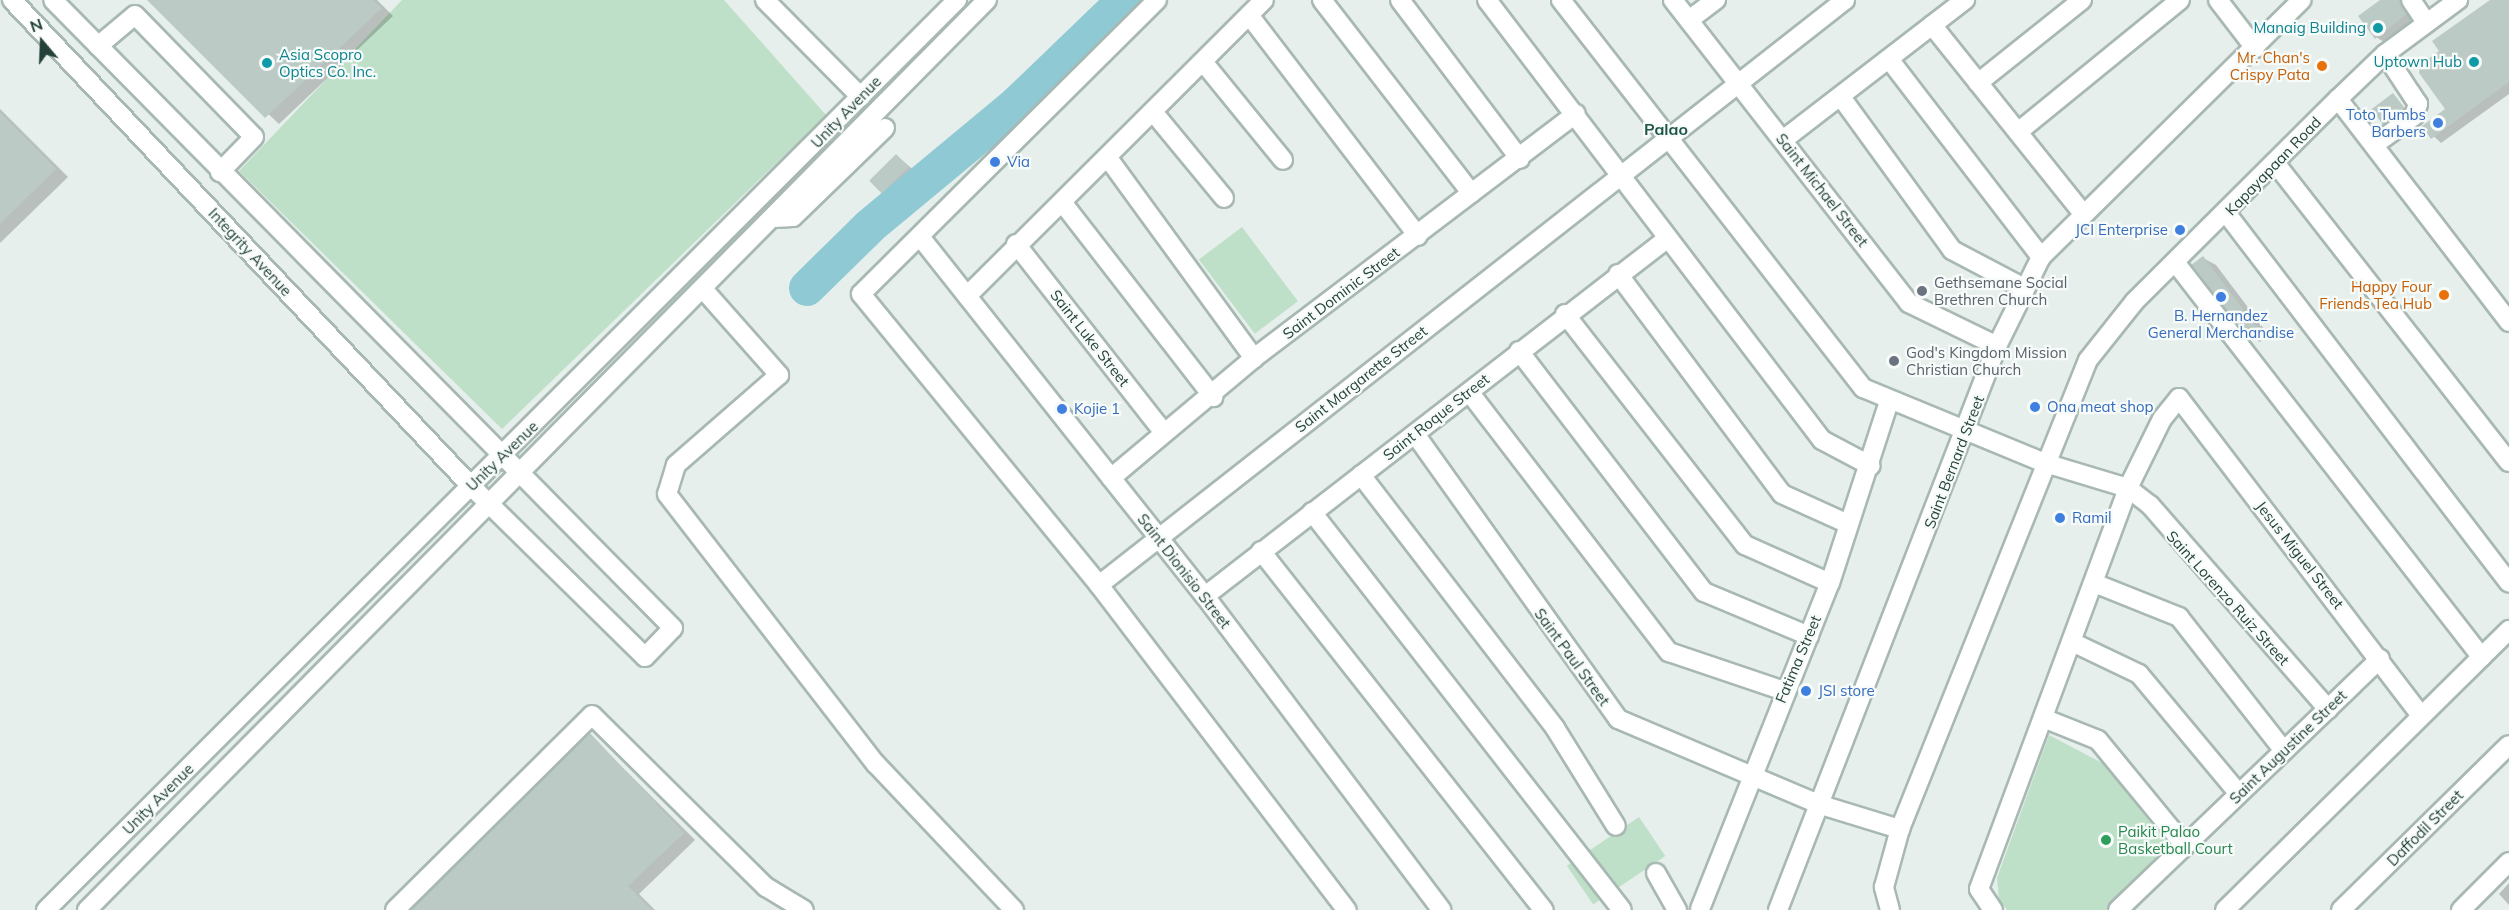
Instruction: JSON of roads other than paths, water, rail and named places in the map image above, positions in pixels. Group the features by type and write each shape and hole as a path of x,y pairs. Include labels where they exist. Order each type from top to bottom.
{"street":[{"name":"Integrity Avenue","path":"12,0 471,486 645,657 673,628 522,471"},
{"path":"53,0 220,172 522,471"},
{"path":"765,0 861,97"},
{"name":"Unity Avenue","path":"46,910 957,0"},
{"name":"Unity Avenue","path":"87,910 488,503 774,218 987,0"},
{"path":"1157,0 921,238 861,294 1099,585 1347,910"},
{"path":"967,296 1016,244 1154,113 1264,0"},
{"path":"1322,0 1471,193"},
{"path":"1400,0 1520,159"},
{"path":"1487,0 1622,174 1822,440 1871,466"},
{"path":"1561,0 1863,387 1889,401 2045,463 2128,488 1979,889 1993,910"},
{"name":"Saint Michael Street","path":"1673,0 1909,303 1997,346"},
{"path":"1689,20 1716,0"},
{"name":"Saint Margarette Street","path":"1099,585 1845,0"},
{"path":"1783,140 1965,0"},
{"path":"1978,83 2082,0"},
{"path":"2018,132 2180,0"},
{"path":"2218,0 2255,48"},
{"name":"Saint Bernard Street","path":"1778,910 1818,804 1968,431 1997,346 2041,257 2082,212 2255,48 2302,0"},
{"path":"2411,0 2426,22"},
{"name":"Kapayapaan Road","path":"1890,910 1884,887 1900,829 2045,463 2100,344 2175,262 2227,214 2338,99 2385,54 2458,0"},
{"path":"98,46 135,15 254,137 220,172"},
{"path":"1249,15 1418,236"},
{"path":"1932,26 2082,212"},
{"path":"2374,146 2414,116 2418,104 2385,54"},
{"path":"1888,59 2041,257"},
{"path":"1204,63 1283,160"},
{"path":"1841,97 1952,250 2024,288"},
{"path":"2338,99 2509,322"},
{"path":"1154,113 1224,198"},
{"name":"Saint Dominic Street","path":"1111,478 1164,433 1213,397 1254,358 1418,236 1471,193 1520,159 1575,114"},
{"path":"774,218 793,217 885,128"},
{"path":"1108,158 1254,358"},
{"path":"2276,164 2509,462"},
{"path":"1062,202 1213,397"},
{"path":"2227,214 2509,583"},
{"name":"Saint Dionisio Street","path":"921,238 1205,596 1442,910"},
{"name":"Saint Roque Street","path":"1205,596 1470,393 1565,314 1668,238"},
{"name":"Saint Luke Street","path":"1016,244 1164,433"},
{"path":"2175,262 2481,657"},
{"path":"1618,274 1782,494 1846,523"},
{"path":"703,289 779,375 676,465 667,494 876,764 1014,910"},
{"path":"1565,314 1745,545 1830,584"},
{"path":"1519,351 1704,592 1809,636"},
{"path":"1470,393 1669,652 1784,691"},
{"name":"Jesus Miguel Street","path":"2128,488 2162,419 2179,398 2420,714"},
{"name":"Fatima Street","path":"1698,910 1784,691 1830,584 1846,523 1871,466 1889,401"},
{"name":"Saint Paul Street","path":"1415,434 1618,719 1818,804 1900,829"},
{"path":"1360,475 1555,728 1616,826"},
{"name":"Saint Lorenzo Ruiz Street","path":"2128,488 2150,505 2328,709"},
{"path":"1312,512 1622,910"},
{"path":"1261,551 1543,910"},
{"path":"2094,582 2179,617 2284,751"},
{"path":"2225,910 2420,714 2509,630"},
{"path":"2072,642 2139,674 2239,794"},
{"name":"Saint Augustine Street","path":"2118,910 2380,659"},
{"path":"395,910 592,715 766,887 804,910"},
{"path":"2043,718 2098,740 2185,846"},
{"name":"Daffodil Street","path":"2341,910 2509,745"},
{"path":"2461,910 2509,862"},
{"path":"1656,873 1677,910"}],"waterway":[{"path":"807,288 870,226 1017,104 1125,0"}],"place":[{"name":"Manaig Building","path":"2378,28"},
{"name":"Uptown Hub","path":"2474,62"},
{"name":"Asia Scopro Optics Co. Inc.","path":"267,63"},
{"name":"Mr. Chan's Crispy Pata","path":"2322,66"},
{"name":"Toto Tumbs Barbers","path":"2438,123"},
{"name":"Via","path":"995,162"},
{"name":"JCI Enterprise","path":"2180,230"},
{"name":"Gethsemane Social Brethren Church","path":"1922,291"},
{"name":"Happy Four Friends Tea Hub","path":"2444,295"},
{"name":"B. Hernandez General Merchandise","path":"2221,297"},
{"name":"God's Kingdom Mission Christian Church","path":"1894,361"},
{"name":"Ona meat shop","path":"2035,407"},
{"name":"Kojie 1","path":"1062,409"},
{"name":"Ramil","path":"2060,518"},
{"name":"JSI store","path":"1806,691"},
{"name":"Paikit Palao Basketball Court","path":"2106,840"}],"district":[{"name":"Palao","path":"1666,129"}]}
